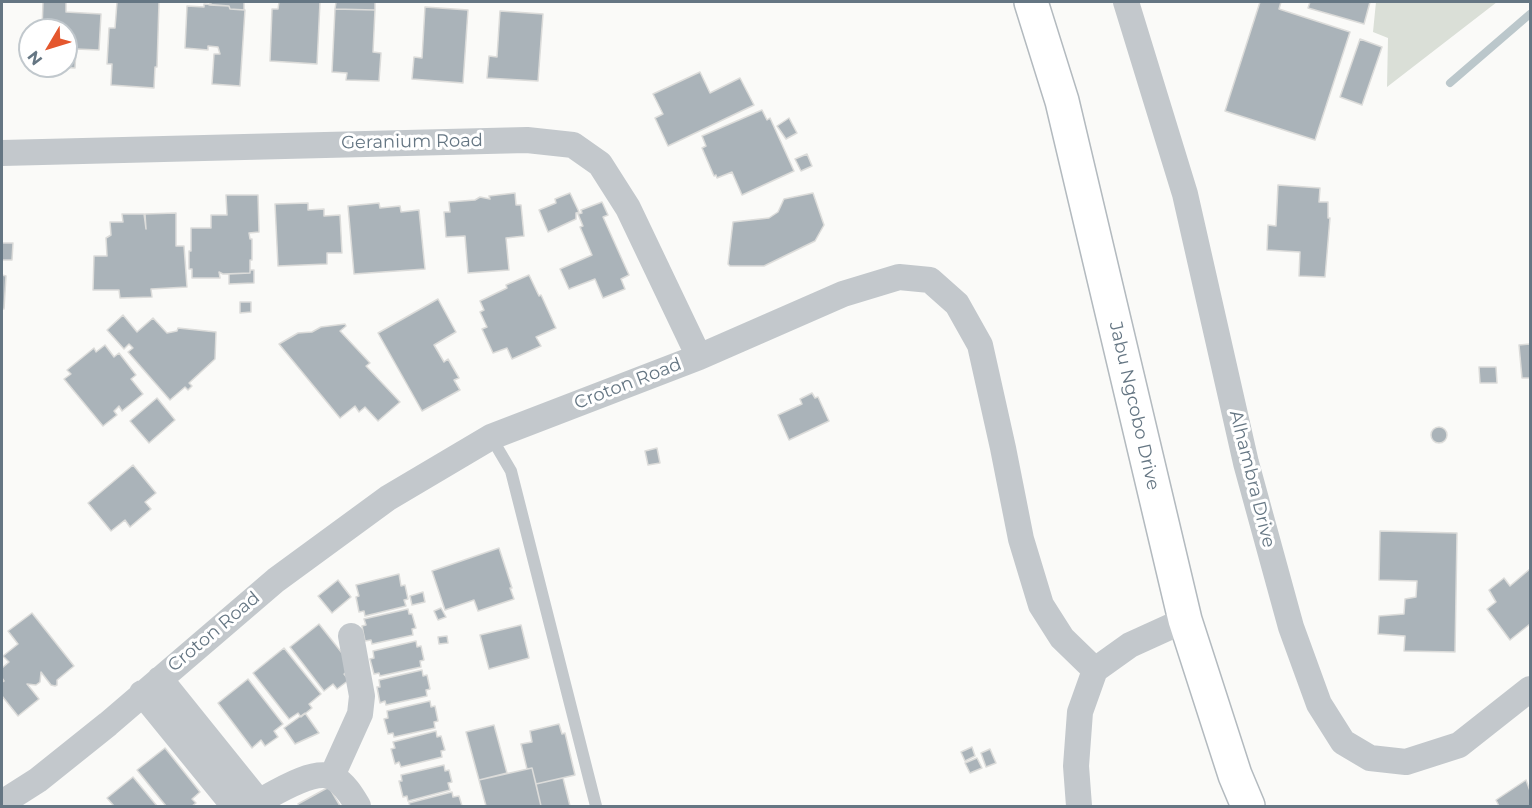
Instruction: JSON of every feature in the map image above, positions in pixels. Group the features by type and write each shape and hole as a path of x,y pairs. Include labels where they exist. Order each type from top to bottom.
{"main road":[{"name":"Jabu Ngcobo Drive","path":"1031,2 1062,101 1185,620 1235,775 1248,807"}],"street":[{"name":"Alhambra Drive","path":"1126,2 1185,194 1246,463 1291,627 1319,704 1343,742 1370,758 1406,762 1459,745 1530,689"},
{"name":"Geranium Road","path":"2,153 527,140 573,145 600,164 628,208 699,357"},
{"name":"Croton Road","path":"2,803 38,780 108,724 276,580 388,498 491,437 699,357 843,294 899,277 930,280 957,304 980,345 1021,539 1041,604 1062,638 1095,670"},
{"path":"1079,807 1076,765 1080,712 1095,670 1130,645 1185,620"},
{"path":"332,776 360,714 362,696 351,636"},
{"path":"151,686 255,804 310,776 332,776 347,789 358,807"},
{"path":"151,686 234,807"}],"lane":[{"path":"491,437 512,471 596,807"}],"shaded area":[{"path":"1376,2 1497,2 1387,87 1388,38 1373,32"}],"building":[{"path":"43,2 66,2 66,12 101,14 99,50 78,49 78,18 42,18"},
{"path":"117,2 159,2 154,88 111,85 112,64 107,64 109,28 115,28"},
{"path":"212,2 244,2 244,10 230,9 229,6 209,5"},
{"path":"279,2 320,2 317,64 270,61 272,9 278,9"},
{"path":"336,2 375,2 375,10 335,9"},
{"path":"1260,2 1281,2 1279,9 1350,32 1315,140 1225,111"},
{"path":"1310,2 1370,2 1364,24 1308,8"},
{"path":"204,4 245,10 240,86 212,84 214,54 220,54 218,47 208,46 208,50 185,48 187,6 204,7"},
{"path":"425,7 468,10 463,83 412,79 414,57 422,58"},
{"path":"335,9 375,10 373,52 381,53 379,81 346,80 347,73 332,72"},
{"path":"500,11 543,14 538,81 487,78 489,56 497,57"},
{"path":"1360,39 1382,47 1362,105 1340,97"},
{"path":"700,72 710,93 740,78 754,105 668,146 655,118 663,114 653,94"},
{"path":"762,110 767,120 770,118 794,171 742,195 732,172 717,178 716,175 714,176 702,148 706,146 702,136"},
{"path":"789,118 797,133 786,139 777,126"},
{"path":"807,154 812,166 801,171 795,159"},
{"path":"1278,185 1320,188 1319,202 1328,202 1328,218 1330,218 1325,277 1299,276 1300,252 1267,250 1268,225 1276,226"},
{"path":"515,193 516,205 521,205 524,236 506,238 509,270 468,273 465,236 446,237 444,212 450,212 449,202 475,200 480,197 490,199 489,196"},
{"path":"570,193 579,212 576,213 576,219 548,232 539,210 556,203 555,199"},
{"path":"813,193 824,225 815,241 764,266 730,266 728,264 733,222 769,218 778,212 784,199"},
{"path":"226,195 258,195 259,232 249,233 252,239 250,273 223,274 219,272 220,278 192,278 192,269 189,269 191,228 211,228 211,215 227,215"},
{"path":"602,202 608,215 603,217 629,275 621,279 625,289 603,298 595,279 569,289 560,269 592,255 580,227 583,226 578,214 582,213 581,210"},
{"path":"308,203 308,210 324,209 324,216 340,215 342,253 327,253 327,264 278,266 275,204"},
{"path":"379,203 380,208 400,206 401,212 419,210 425,269 354,274 348,206"},
{"path":"176,213 176,246 184,246 187,287 151,289 152,297 120,298 119,290 93,290 94,256 107,256 106,238 111,235 110,222 123,222 122,214 144,214 146,229 145,214"},
{"path":"2,243 13,243 12,260 2,260"},
{"path":"250,270 254,270 254,283 229,284 229,274 250,273"},
{"path":"2,275 6,276 4,309 2,309"},
{"path":"529,275 556,328 536,337 541,346 512,359 507,348 493,353 482,329 487,327 480,312 484,310 480,301 507,288 506,285"},
{"path":"438,299 456,332 434,345 444,362 448,359 459,378 454,380 460,390 422,411 378,333"},
{"path":"240,302 251,302 251,312 240,313"},
{"path":"123,315 137,332 153,318 167,333 177,331 178,328 216,332 215,359 189,383 192,386 188,390 185,387 170,400 128,352 133,348 129,344 124,349 107,330"},
{"path":"345,324 346,326 340,331 370,363 366,366 400,402 378,421 365,407 359,412 355,406 340,418 279,344 298,333"},
{"path":"1530,344 1530,378 1522,378 1519,345"},
{"path":"105,345 114,357 119,353 136,375 131,379 143,394 122,411 119,406 114,411 117,415 103,426 64,379 71,374 67,370 94,348 96,352"},
{"path":"1479,367 1496,367 1497,383 1480,383"},
{"path":"812,393 815,398 818,397 829,421 789,440 778,415 802,404 800,399"},
{"path":"157,398 175,420 149,443 130,421"},
{"path":"1436,427 1442,427 1447,435 1445,441 1436,443 1431,438 1431,432"},
{"path":"657,448 660,463 648,465 645,451"},
{"path":"133,465 156,493 145,502 151,509 130,527 125,520 111,531 88,503"},
{"path":"1380,531 1457,533 1455,652 1404,651 1405,636 1378,634 1379,616 1404,614 1405,599 1416,597 1417,581 1379,580"},
{"path":"499,548 514,599 478,611 474,600 445,610 432,571"},
{"path":"1530,569 1530,624 1510,640 1487,609 1496,602 1489,590 1504,578 1510,586"},
{"path":"399,574 401,586 405,585 408,599 404,600 406,606 365,616 364,611 359,612 356,585"},
{"path":"338,580 351,597 332,613 318,596"},
{"path":"423,592 425,602 412,605 410,596"},
{"path":"441,608 446,617 438,620 434,611"},
{"path":"408,609 416,628 412,629 413,635 372,644 371,640 365,641 362,626 366,625 364,619"},
{"path":"32,613 74,666 57,680 55,686 51,685 41,672 40,682 36,685 27,684 39,699 18,716 2,696 2,682 4,681 2,668 9,662 3,656 18,644 8,631"},
{"path":"319,624 353,667 344,674 349,680 337,689 333,684 324,691 290,647"},
{"path":"521,625 529,658 489,669 480,635"},
{"path":"447,636 448,643 439,644 438,637"},
{"path":"416,641 417,647 421,646 424,660 420,661 421,667 380,676 379,673 374,674 370,659 374,658 373,651"},
{"path":"284,648 321,694 309,704 312,708 301,717 298,713 289,719 253,673"},
{"path":"422,670 423,676 427,675 430,689 426,690 427,696 386,705 385,701 380,703 377,687 380,687 379,680"},
{"path":"248,679 283,724 274,731 278,737 265,746 261,740 252,748 218,703"},
{"path":"430,701 431,707 435,706 438,721 434,722 435,728 394,737 393,733 388,734 384,719 388,718 387,711"},
{"path":"305,713 319,733 295,744 284,728"},
{"path":"559,724 562,734 565,733 575,775 536,784 532,768 527,769 521,744 532,742 530,731"},
{"path":"494,725 507,773 479,780 466,732"},
{"path":"436,731 437,737 441,736 445,750 441,751 442,757 401,767 399,762 395,764 391,749 395,748 393,742"},
{"path":"972,747 975,756 965,761 961,752"},
{"path":"165,748 200,792 192,799 196,803 192,806 166,806 137,770"},
{"path":"990,749 996,763 986,767 981,753"},
{"path":"977,758 982,768 970,773 965,763"},
{"path":"444,765 445,771 449,770 452,782 448,783 450,790 408,801 407,796 403,797 399,781 402,781 401,775"},
{"path":"532,768 541,806 486,806 479,780"},
{"path":"133,777 157,806 114,806 107,798"},
{"path":"563,778 570,806 541,806 536,784"},
{"path":"1526,780 1530,791 1530,806 1499,806 1496,800"},
{"path":"329,787 340,806 299,806 298,804"},
{"path":"452,792 453,797 459,796 462,806 410,806 409,803"}],"waterway":[{"path":"1450,83 1530,14"}]}
